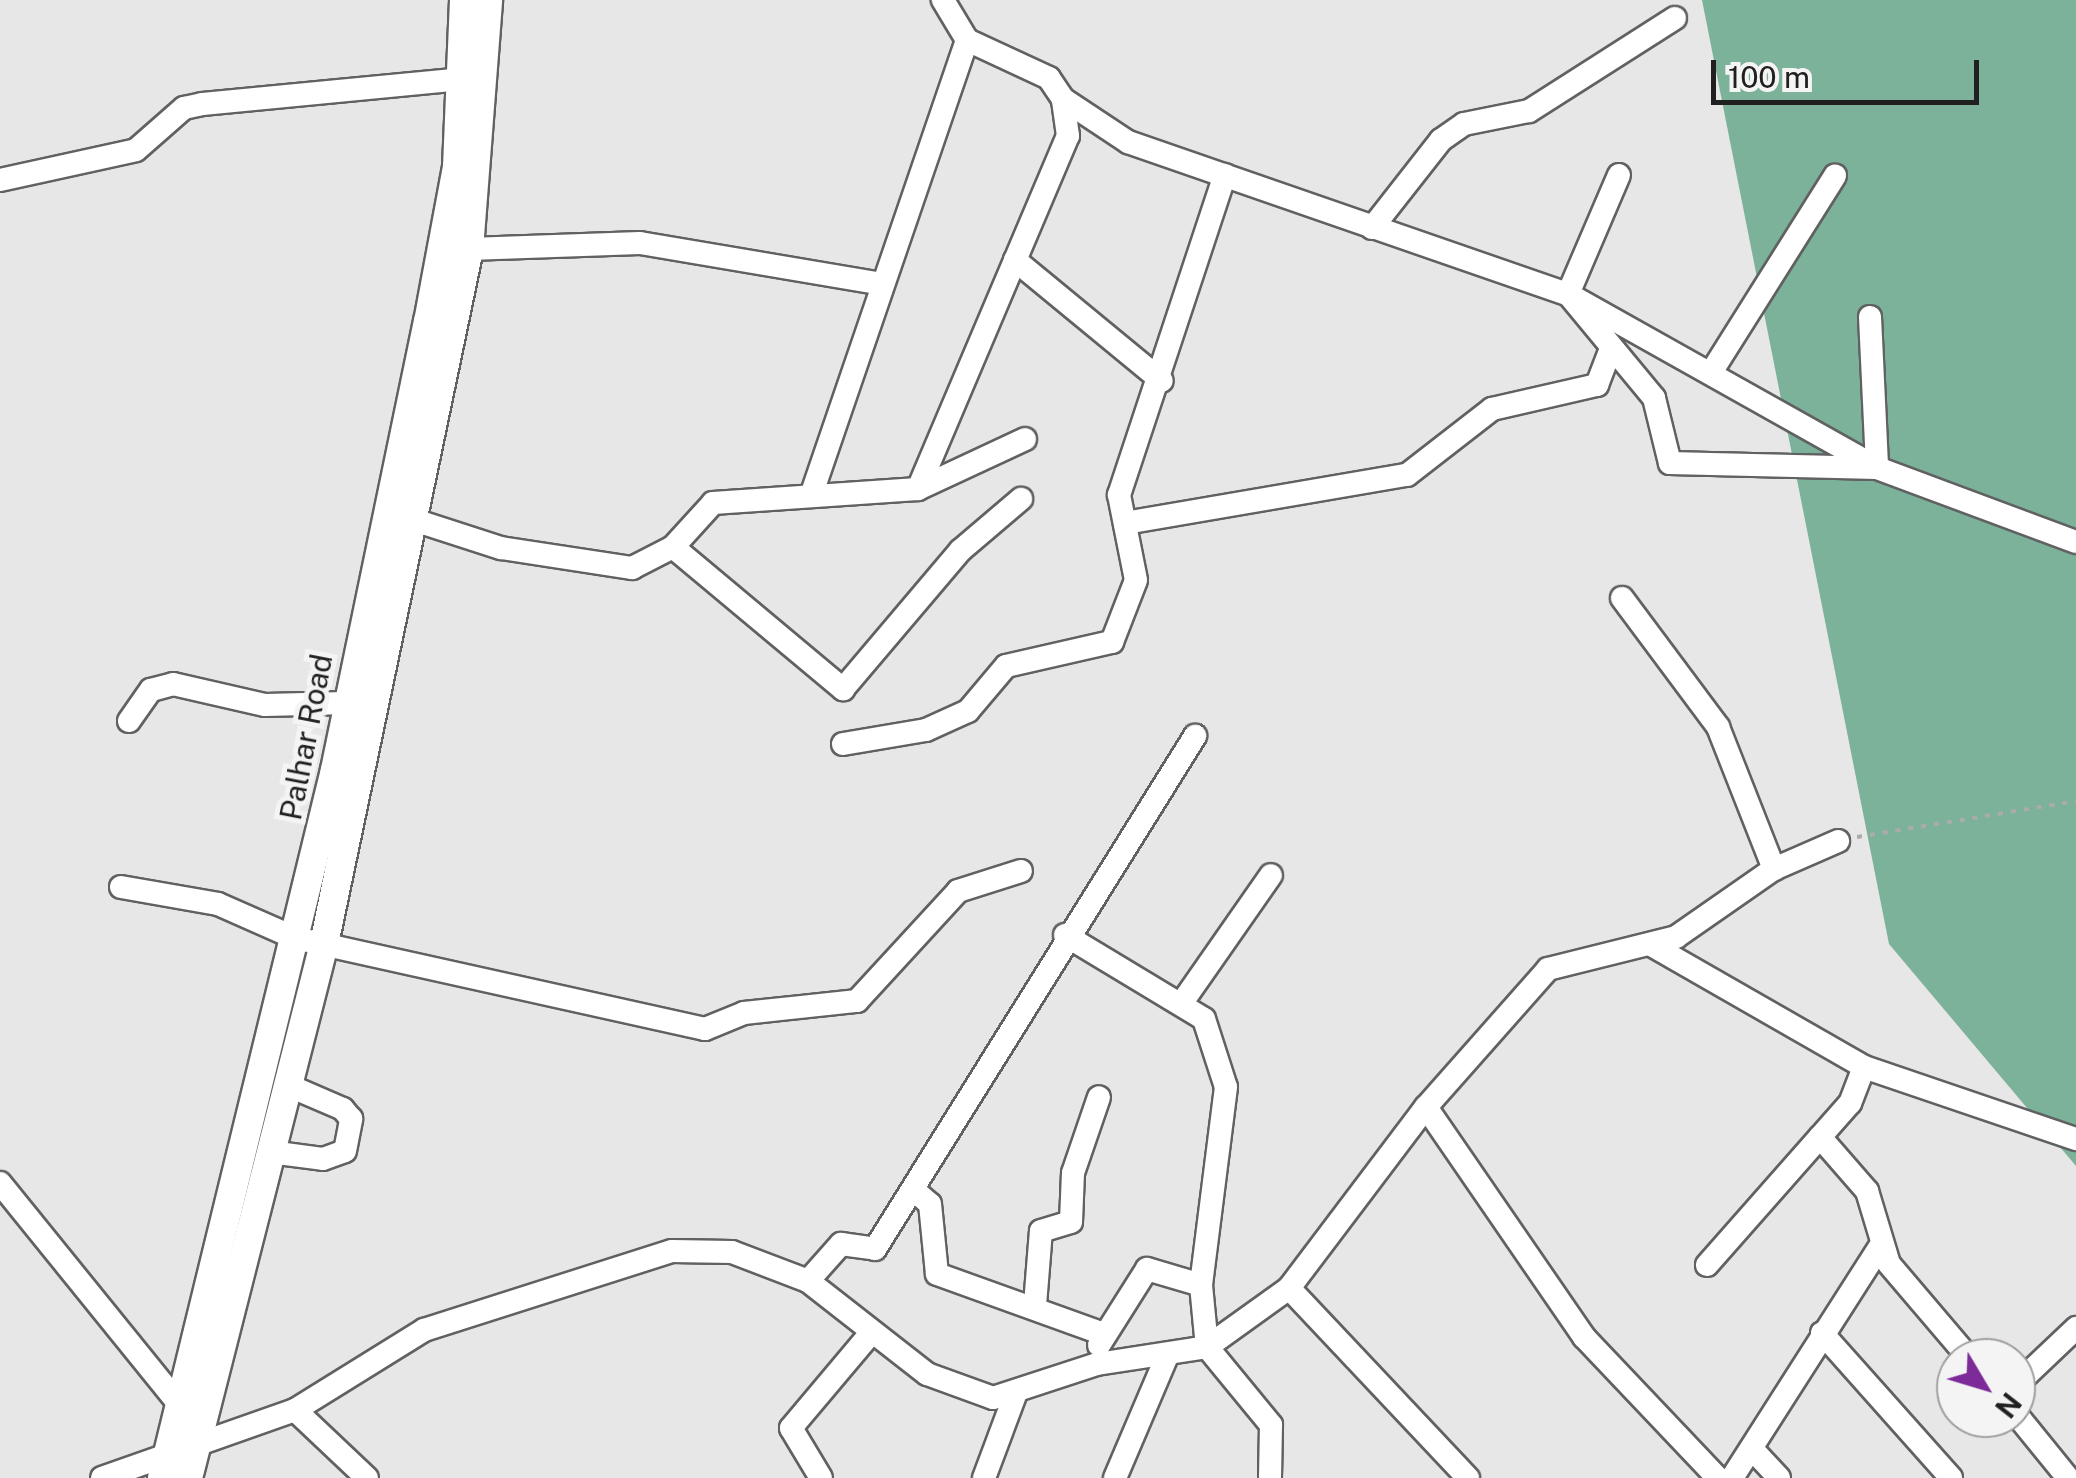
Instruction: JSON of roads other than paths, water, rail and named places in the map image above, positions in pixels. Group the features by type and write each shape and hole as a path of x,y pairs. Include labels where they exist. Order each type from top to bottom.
{"main road":[{"name":"Palhar Road","path":"162,1478 296,938 457,167 464,0"},
{"name":"Palhar Road","path":"188,1478 201,1441 324,944 468,249 488,0"}],"street":[{"path":"945,1 967,40 1049,78 1063,99 1128,142 1568,294 1712,370 1877,468 2076,542"},
{"path":"1372,228 1441,140 1464,124 1529,110 1675,18"},
{"path":"812,490 967,40"},
{"path":"0,180 136,150 184,108 461,79"},
{"path":"918,489 1068,136 1063,99"},
{"path":"1568,294 1619,175"},
{"path":"843,744 926,730 968,711 1006,666 1112,642 1136,580 1119,496 1162,381 1225,176"},
{"path":"1712,370 1834,176"},
{"path":"468,249 640,243 883,284"},
{"path":"1015,260 1162,381"},
{"path":"1568,294 1654,398 1670,463 1877,468"},
{"path":"1870,317 1877,468"},
{"path":"1125,523 1407,475 1492,408 1597,384 1611,348"},
{"path":"412,519 501,548 632,568 673,547 713,503 812,490 918,489 1025,439"},
{"path":"673,547 843,688 960,550 1021,499"},
{"path":"1622,598 1718,727 1774,869"},
{"path":"129,721 151,690 173,684 280,707 346,703"},
{"path":"808,1281 841,1244 876,1249 916,1192 948,1121 1195,736"},
{"path":"102,1478 171,1450 295,1410 424,1330 672,1251 732,1252 808,1281 871,1333 952,1389 1015,1395 1097,1364 1208,1347 1289,1288 1426,1107 1548,969 1653,946 1774,869 1838,841"},
{"path":"121,888 218,904 296,938 705,1029 744,1013 856,1001 958,891 1021,871"},
{"path":"1182,1004 1271,874"},
{"path":"1065,935 1204,1019 1226,1087 1202,1285 1208,1347 1271,1425 1270,1478"},
{"path":"1653,946 1864,1067 2076,1139"},
{"path":"1708,1265 1850,1103 1864,1067"},
{"path":"270,1152 324,1160 344,1151 351,1119 343,1109 287,1085"},
{"path":"1035,1304 1041,1231 1071,1222 1073,1173 1099,1097"},
{"path":"1426,1107 1584,1337 1718,1478"},
{"path":"1820,1137 1867,1191 1879,1248 1953,1338"},
{"path":"0,1184 179,1404"},
{"path":"916,1192 930,1204 937,1274 1035,1304 1101,1333"},
{"path":"1732,1478 1879,1248"},
{"path":"1097,1364 1101,1333 1147,1269 1202,1285"},
{"path":"1289,1288 1468,1478"},
{"path":"2036,1366 2076,1328"},
{"path":"822,1478 791,1428 871,1333"},
{"path":"1822,1333 1951,1478"},
{"path":"1115,1478 1167,1356"},
{"path":"984,1478 1015,1395"},
{"path":"295,1410 367,1478"},
{"path":"2036,1438 2068,1478"},
{"path":"1753,1450 1779,1478"}]}
